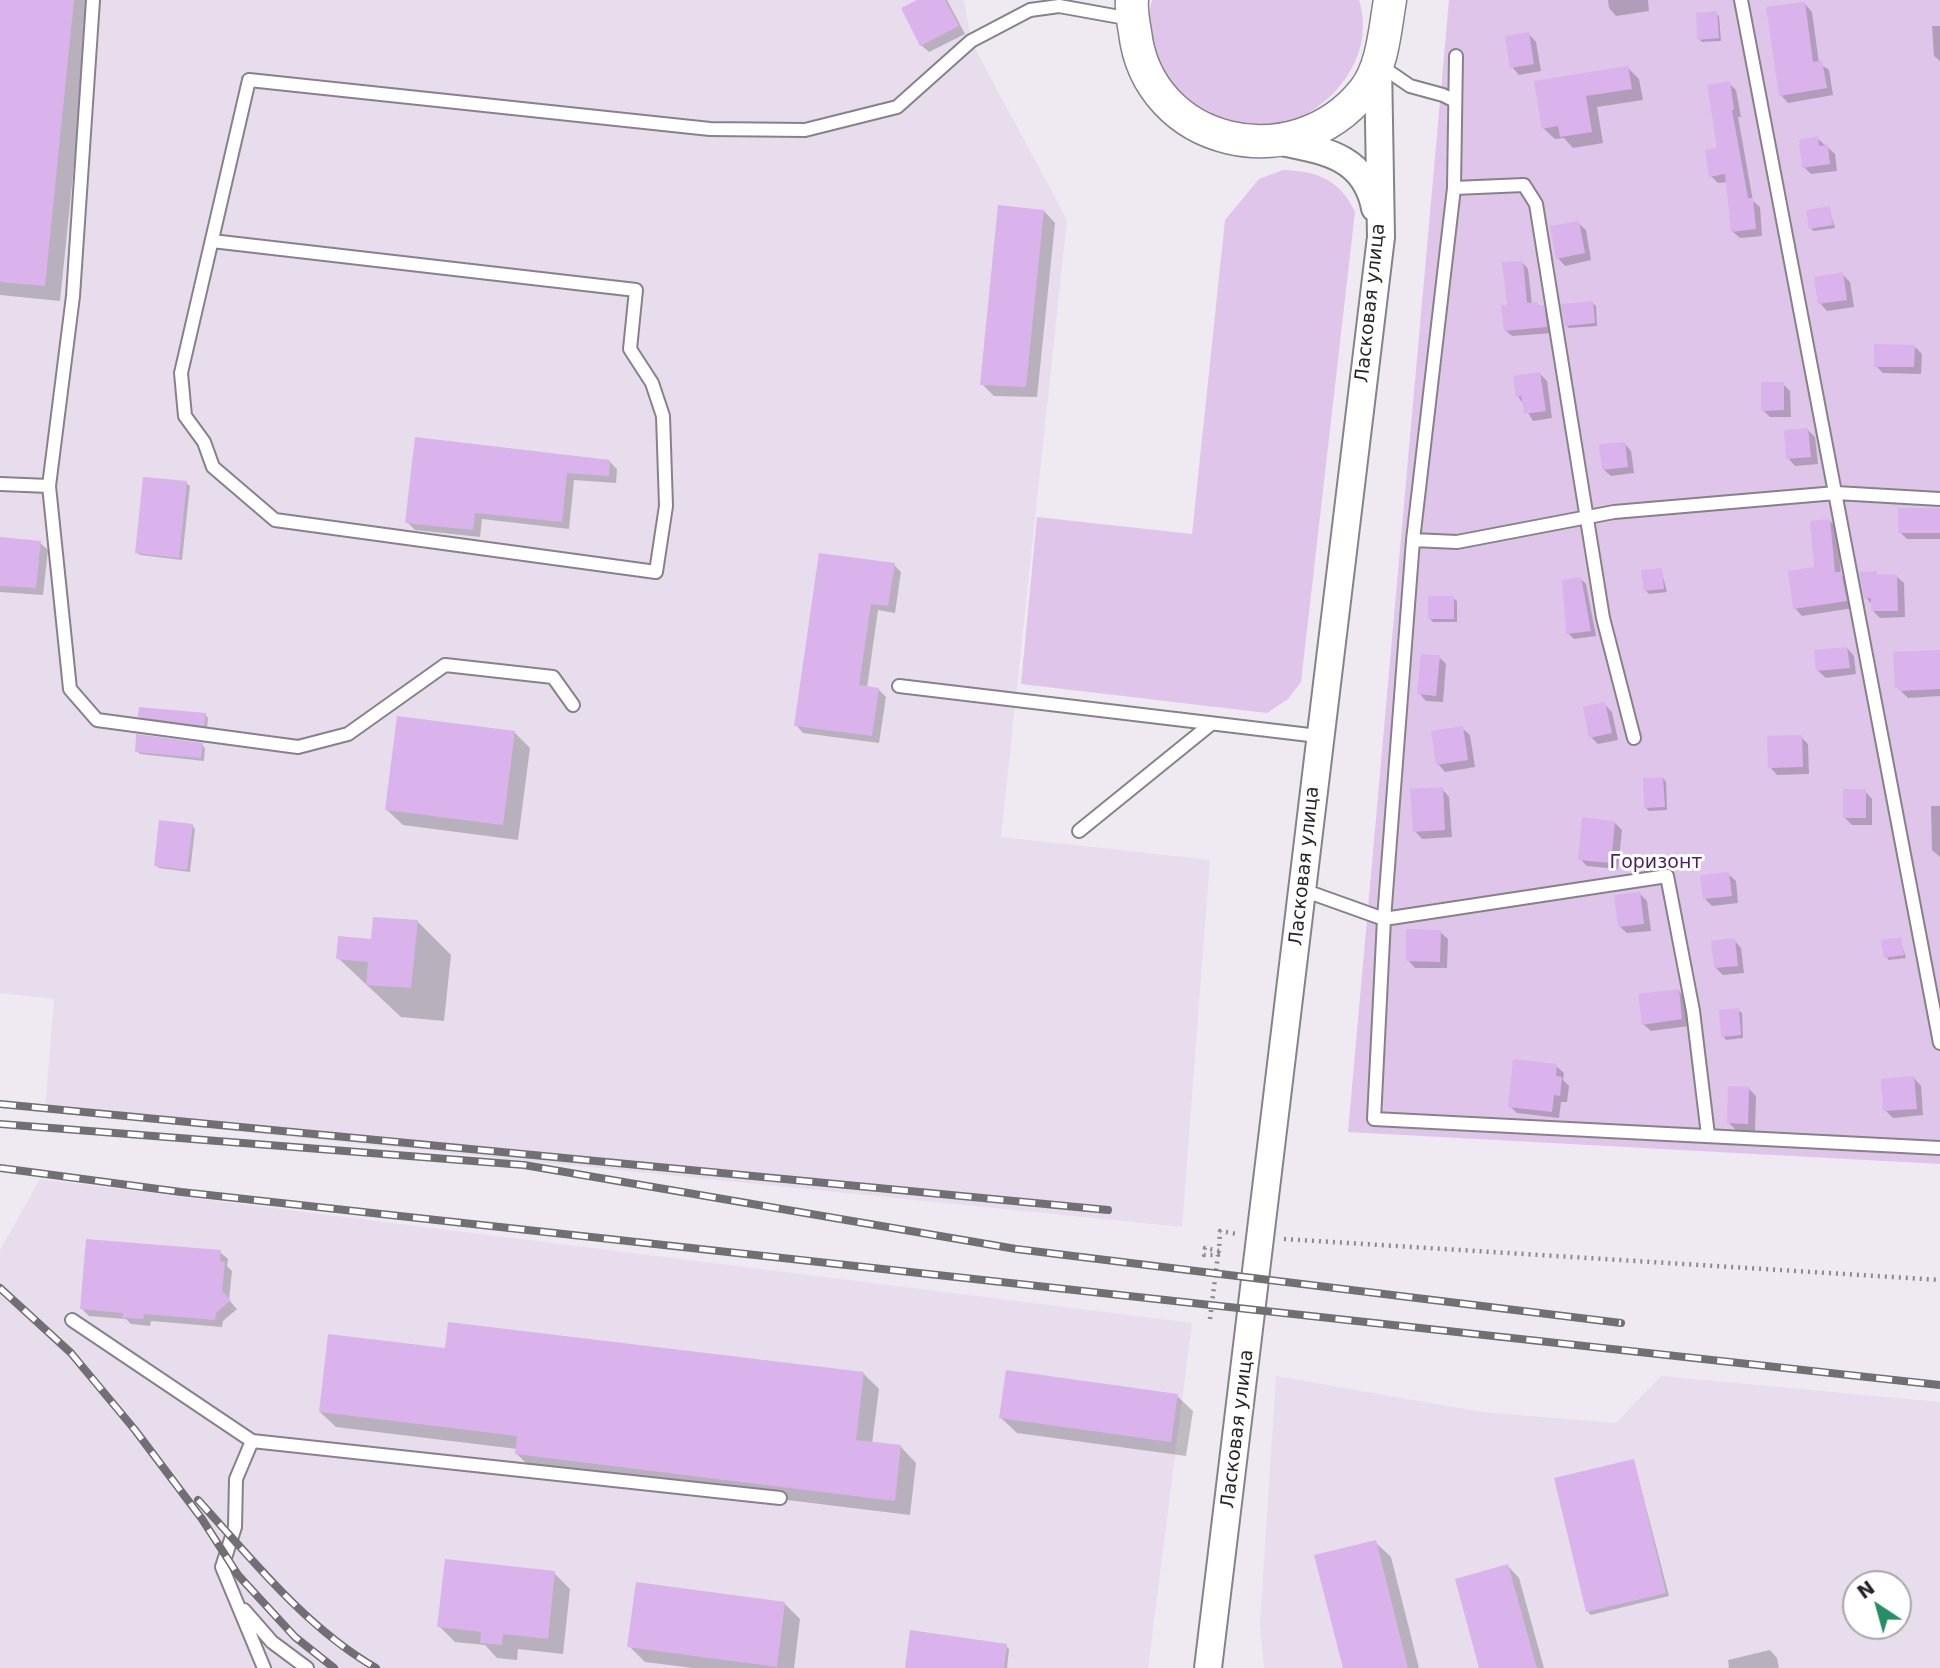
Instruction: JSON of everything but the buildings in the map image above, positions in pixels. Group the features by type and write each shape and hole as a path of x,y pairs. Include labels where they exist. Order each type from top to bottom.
{"street":[{"path":"1282,142 1328,124 1364,91 1378,64 1389,3"},
{"path":"1133,10 1137,54 1159,94 1193,125 1236,141 1282,142 1330,152 1357,170 1371,191 1381,237"},
{"name":"Ласковая улица","path":"1208,1668 1303,890 1318,736 1381,237 1378,64"}],"lane":[{"path":"93,0 73,296 49,486 70,689 97,720 298,747 348,734 445,665 553,677 573,705"},
{"path":"1741,0 1940,1043"},
{"path":"212,241 636,290 630,349 652,383 663,416 666,506 656,572 275,520 213,467 204,442 186,416 181,373 249,79 710,129 805,130 897,107 971,41 1030,10 1059,6 1133,10"},
{"path":"1456,56 1454,188 1413,540 1384,919 1374,1119 1940,1148"},
{"path":"1378,64 1410,86 1455,101"},
{"path":"1454,188 1524,185 1536,205 1603,618 1634,738"},
{"path":"0,484 49,486"},
{"path":"1413,540 1457,542 1614,512 1836,493 1940,499"},
{"path":"899,686 1318,736"},
{"path":"1079,831 1211,724"},
{"path":"1303,890 1384,919 1667,876 1693,1012 1708,1135"},
{"path":"72,1320 253,1441 780,1498"},
{"path":"253,1441 236,1479 235,1527 222,1567 264,1668"},
{"path":"237,1602 272,1642 307,1668"}],"path":[{"path":"1210,1319 1218,1255 1204,1255 1205,1248 1219,1251 1220,1231 1260,1238 1940,1280"}],"shaded area":[{"path":"0,0 964,0 971,41 1067,220 1001,837 1210,860 1182,1227 45,1112 54,999 0,993"},
{"path":"40,1179 1192,1323 1148,1668 0,1668 0,1250"},
{"path":"1276,1376 1482,1412 1616,1423 1661,1376 1940,1402 1940,1668 1264,1668 1260,1624"}],"green space":[{"path":"1152,0 1359,0 1363,24 1360,47 1352,68 1339,87 1322,103 1281,125 1251,129 1197,111 1183,101 1152,48 1149,13"},
{"name":"Горизонт","path":"1449,0 1940,0 1940,1164 1348,1132"},
{"path":"1283,170 1307,172 1326,179 1342,192 1355,212 1301,682 1288,699 1267,713 1021,684 1037,517 1192,534 1225,220 1259,179"}],"railway":[{"path":"0,1104 1108,1210"},
{"path":"0,1124 524,1165 1016,1249 1621,1323"},
{"path":"0,1168 181,1192 1940,1385"},
{"path":"0,1288 71,1353 135,1430 202,1519 238,1575 295,1637 334,1668"},
{"path":"198,1500 303,1613 350,1652 376,1668"}]}
